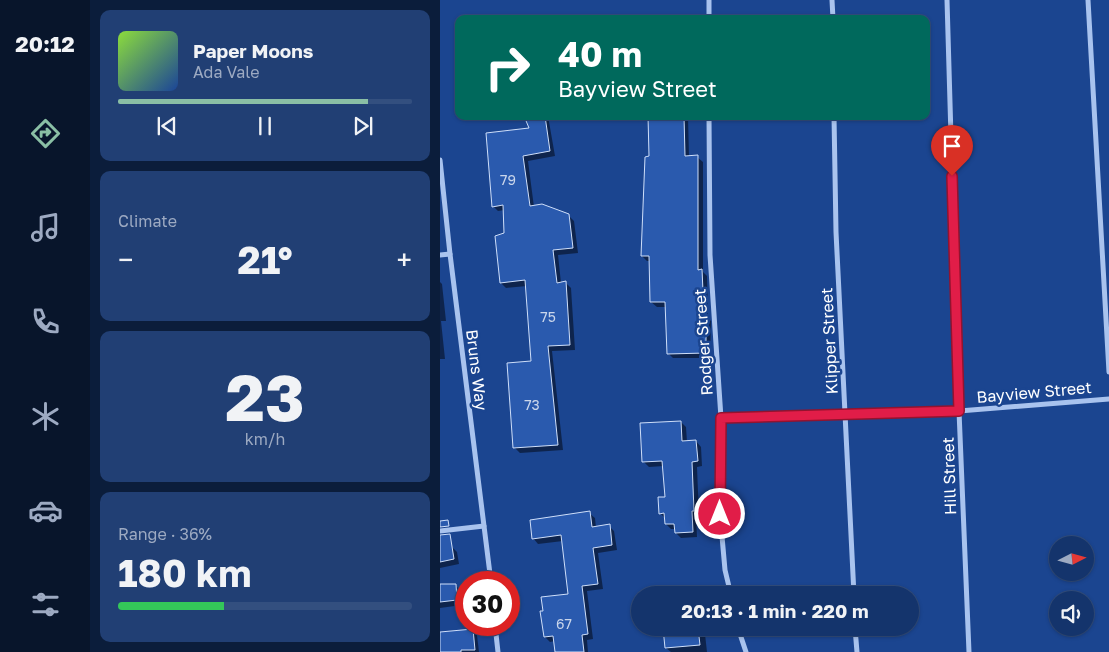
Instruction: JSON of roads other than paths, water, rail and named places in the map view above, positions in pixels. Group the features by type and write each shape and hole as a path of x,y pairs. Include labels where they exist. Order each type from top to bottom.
{"street":[{"path":"708,0 709,15"},
{"path":"832,0 832,15"},
{"name":"Hill Street","path":"946,0 969,652"},
{"path":"1088,0 1109,372"},
{"name":"Rodger Street","path":"709,120 710,255 721,418 720,514 725,570 729,586"},
{"name":"Klipper Street","path":"834,120 836,232 854,586"},
{"name":"Bruns Way","path":"440,160 490,571"},
{"path":"440,255 450,254"},
{"name":"Bayview Street","path":"721,418 959,411 1109,399"},
{"path":"440,531 484,526"},
{"path":"496,636 498,652"},
{"path":"741,636 746,652"},
{"path":"856,636 857,652"}]}
